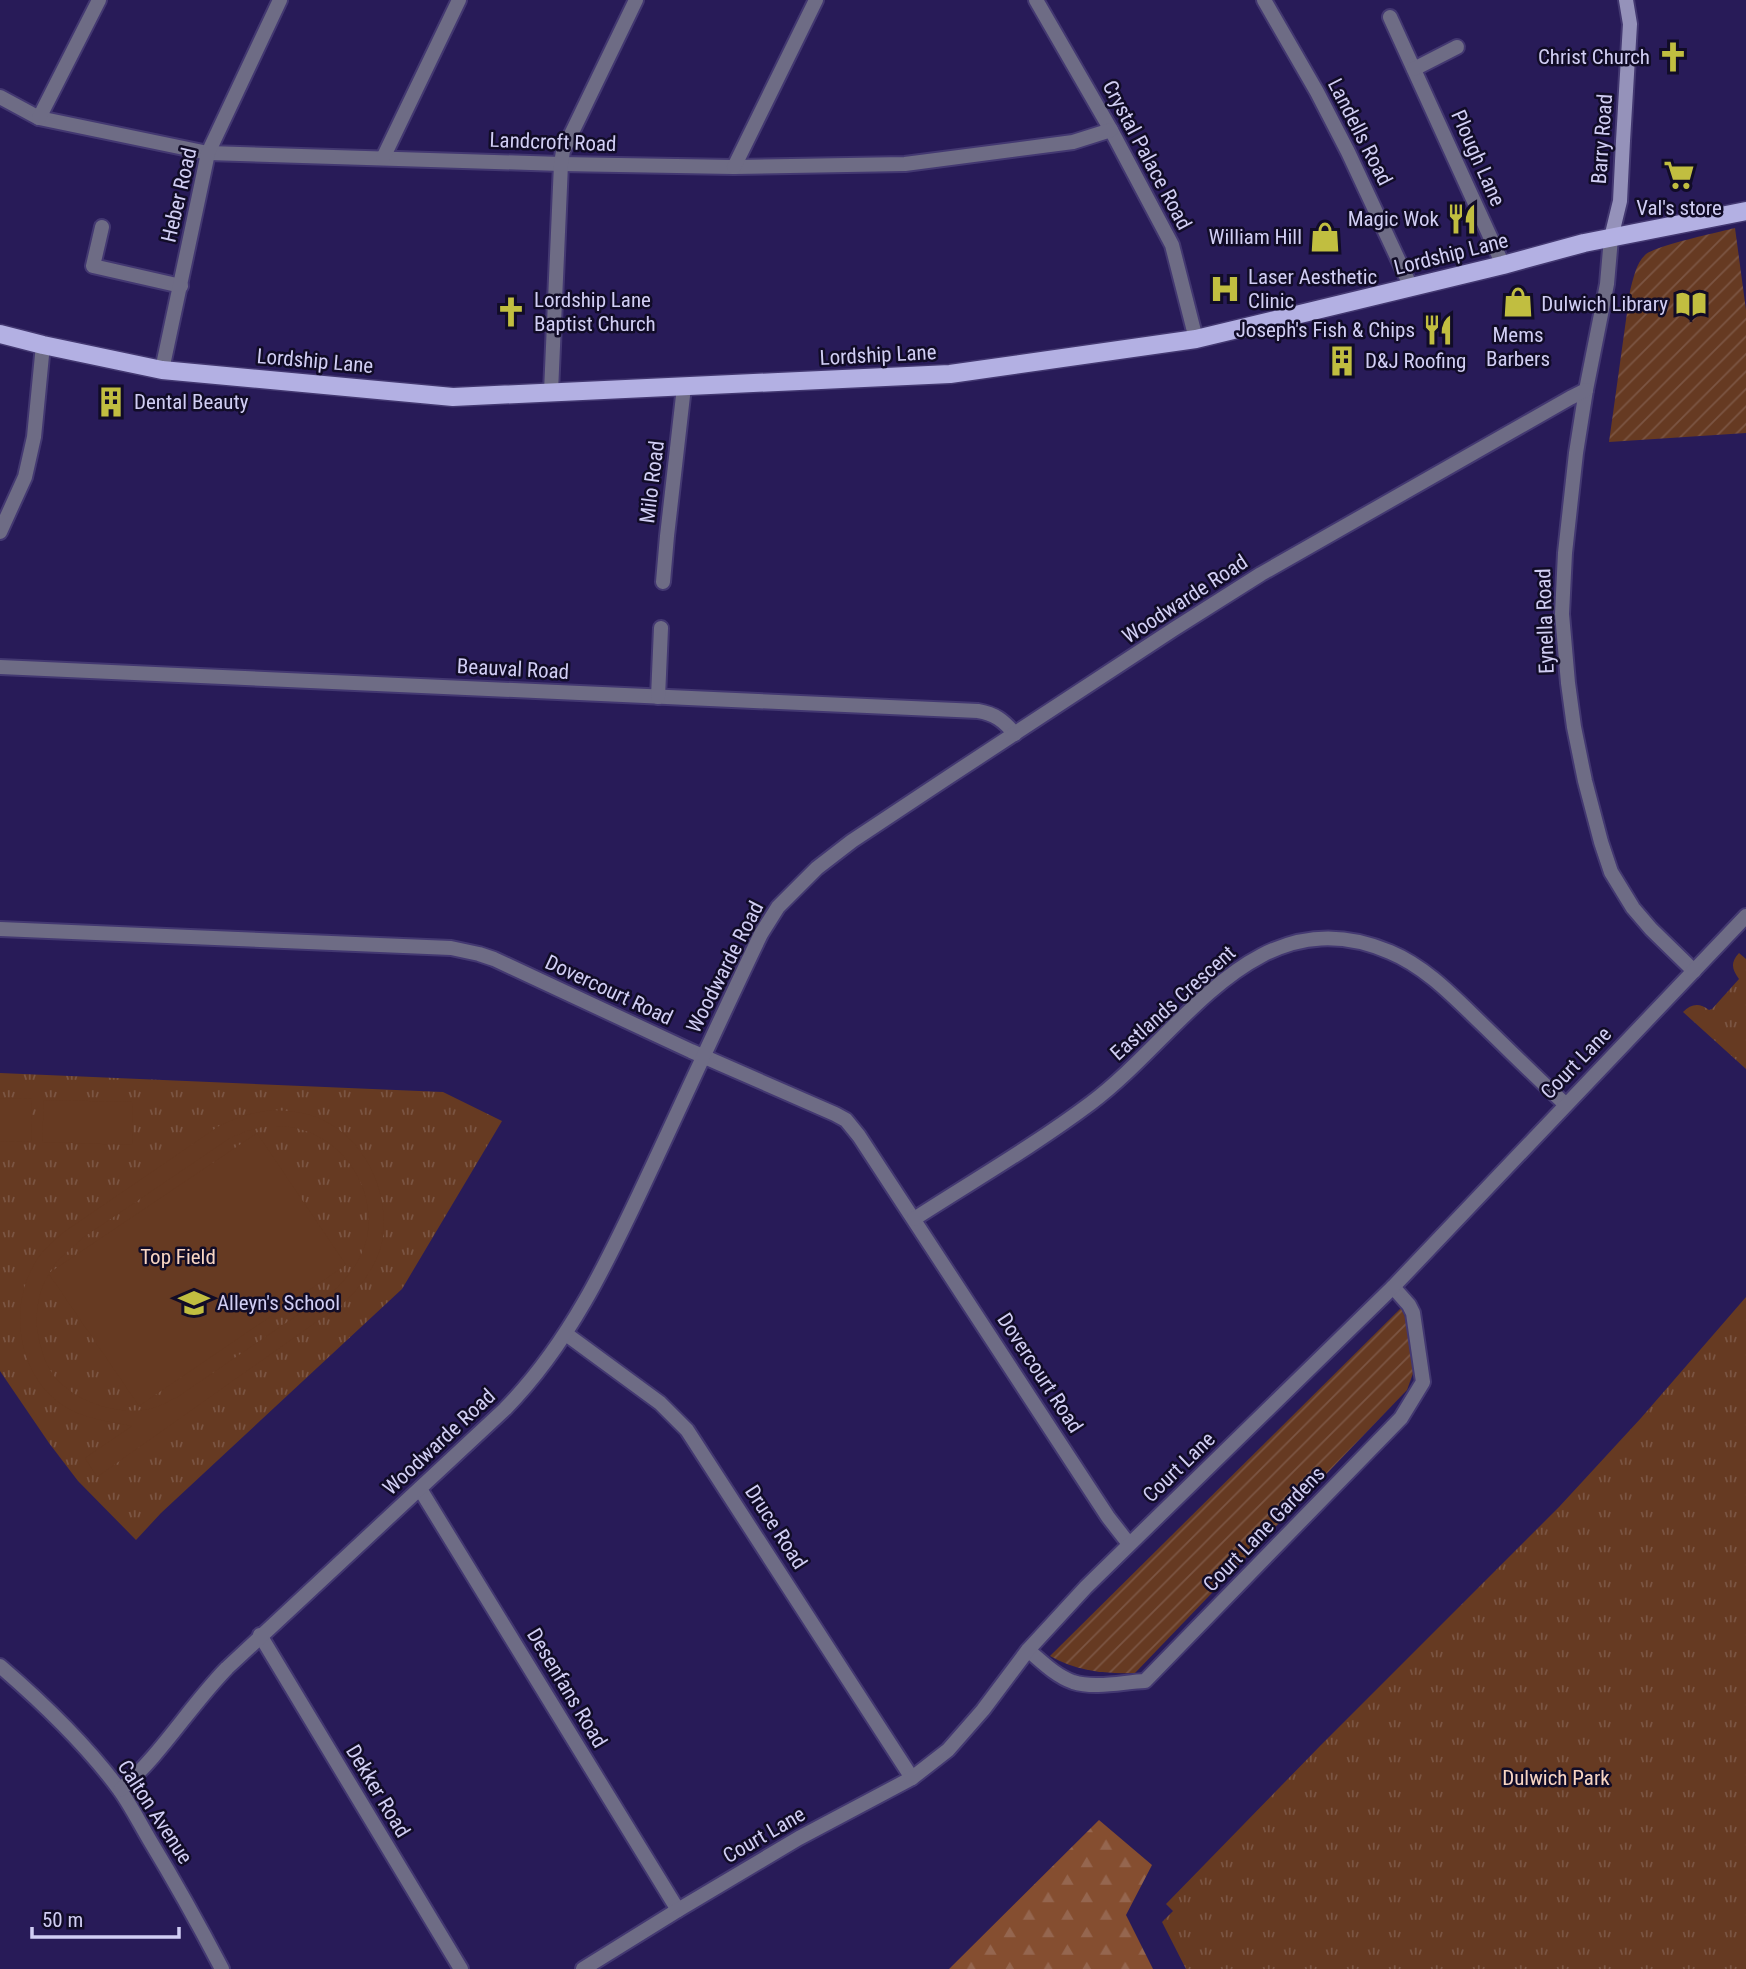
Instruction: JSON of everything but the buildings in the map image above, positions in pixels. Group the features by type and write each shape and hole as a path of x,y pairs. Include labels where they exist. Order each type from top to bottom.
{"main road":[{"name":"Barry Road","path":"1611,238 1620,201 1630,24 1626,0"},
{"name":"Lordship Lane","path":"0,334 162,370 453,397 950,374 1196,339 1584,243 1746,211"}],"street":[{"path":"39,118 99,0"},
{"name":"Heber Road","path":"162,370 208,153 280,0"},
{"path":"383,158 459,0"},
{"path":"551,392 563,150 636,0"},
{"path":"734,167 816,0"},
{"name":"Crystal Palace Road","path":"1036,0 1111,130 1172,245 1196,339"},
{"name":"Landells Road","path":"1264,0 1348,152 1411,287"},
{"name":"Plough Lane","path":"1390,17 1503,265"},
{"path":"1414,69 1457,47"},
{"name":"Landcroft Road","path":"0,97 39,118 208,153 561,164 734,167 905,164 1073,142 1111,130"},
{"path":"102,227 93,266 181,286"},
{"name":"Eynella Road","path":"1611,238 1607,284 1586,390 1570,504 1563,584 1564,650 1574,727 1585,781 1611,872 1633,908 1694,971"},
{"path":"0,532 25,477 34,437 43,345"},
{"name":"Milo Road","path":"663,582 684,387"},
{"name":"Woodwarde Road","path":"120,1790 145,1765 211,1684 260,1635 518,1396 544,1365 566,1334 612,1252 761,934 788,895 852,841 1261,574 1586,390"},
{"path":"657,697 661,628"},
{"name":"Beauval Road","path":"0,667 978,710 1003,720 1015,734"},
{"name":"Court Lane","path":"583,1969 799,1838 912,1778 948,1749 968,1728 1028,1650 1086,1587 1393,1287 1746,916"},
{"name":"Dovercourt Road","path":"0,929 352,943 466,951 494,959 846,1120 1129,1545"},
{"name":"Eastlands Crescent","path":"914,1219 1093,1102 1212,991 1244,965 1274,949 1311,939 1327,937 1359,941 1392,952 1408,961 1440,984 1565,1104"},
{"name":"Court Lane Gardens","path":"1028,1650 1062,1676 1082,1684 1145,1681 1401,1418 1423,1382 1413,1313 1393,1287"},
{"name":"Druce Road","path":"566,1334 660,1403 687,1430 912,1778"},
{"name":"Desenfans Road","path":"420,1489 678,1910"},
{"name":"Dekker Road","path":"260,1635 461,1969"},
{"name":"Calton Avenue","path":"0,1666 73,1735 120,1790 175,1882 222,1969"}],"green space":[{"path":"1735,228 1746,310 1746,433 1609,442 1630,291 1639,262 1651,251"},
{"path":"1739,953 1746,959 1746,1069 1683,1012 1695,1005 1712,1009 1739,979 1733,966"},
{"name":"Top Field","path":"0,1073 443,1092 502,1121 402,1289 161,1513 136,1540 78,1481 0,1371"},
{"path":"0,1098 32,1099 31,1142 0,1141"},
{"path":"44,1100 133,1102 132,1145 42,1142"},
{"path":"266,1111 290,1111 316,1117 333,1125 359,1150 377,1182 382,1200 383,1236 374,1263 346,1301 97,1477 85,1458 132,1426 95,1419 69,1409 46,1391 35,1376 22,1339 20,1319 27,1281 35,1263 64,1232 219,1126 245,1115","holes":["266,1126 285,1126 319,1137 333,1146 355,1172 367,1203 369,1220 363,1251 347,1277 337,1288 179,1396 157,1407 123,1410 98,1405 74,1394 51,1372 41,1347 37,1313 39,1299 49,1274 139,1406 346,1265 257,1133 49,1273 57,1261 84,1237 230,1138"]},
{"name":"Dulwich Park","path":"1746,1297 1746,1969 1186,1969 1162,1922 1173,1911 1166,1904 1559,1507"},
{"path":"1401,1308 1413,1334 1416,1365 1407,1390 1135,1673 1091,1670 1050,1656"},
{"path":"1099,1820 1152,1865 1126,1915 1153,1969 949,1969"}],"place":[{"name":"Christ Church","path":"1673,57"},
{"name":"Val's store","path":"1679,175"},
{"name":"Magic Wok","path":"1462,219"},
{"name":"William Hill","path":"1325,237"},
{"name":"Laser Aesthetic Clinic","path":"1225,289"},
{"name":"Mems Barbers","path":"1518,302"},
{"name":"Dulwich Library","path":"1691,304"},
{"name":"Lordship Lane Baptist Church","path":"511,312"},
{"name":"Joseph's Fish & Chips","path":"1438,330"},
{"name":"D&J Roofing","path":"1342,361"},
{"name":"Dental Beauty","path":"111,402"},
{"name":"Alleyn's School","path":"194,1303"}]}
